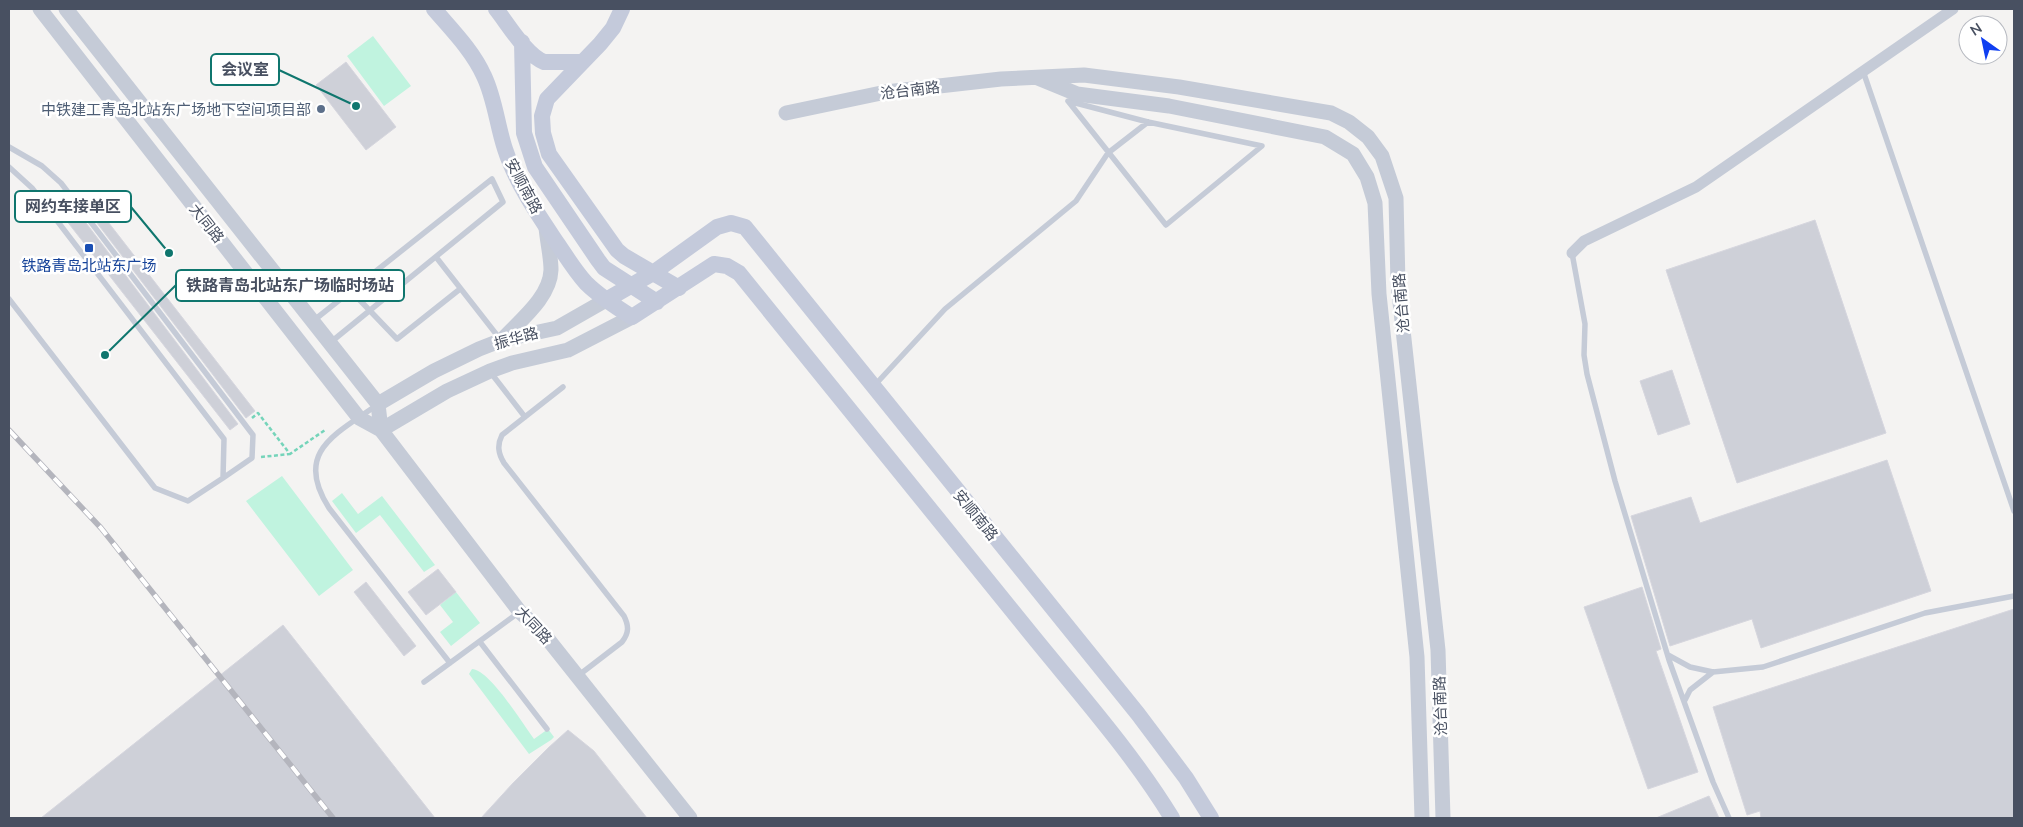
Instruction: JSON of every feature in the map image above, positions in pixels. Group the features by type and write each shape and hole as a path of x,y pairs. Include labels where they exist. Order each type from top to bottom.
{"main road":[{"name":"安顺南路","path":"434,9 471,53 484,75 491,91 505,149 518,181 546,227 587,284 606,300 632,317"},
{"path":"496,9 530,53 544,62 582,62"},
{"path":"622,9 613,28 600,44 548,99 542,116 543,133 549,154 617,250 679,288 632,317"},
{"path":"522,42 524,133 535,167 604,268 658,302"},
{"name":"安顺南路","path":"730,223 745,228 1138,714 1186,778 1211,818"},
{"name":"振华路","path":"606,300 653,273 717,227 730,223"},
{"name":"安顺南路","path":"679,288 714,264 727,266 739,273 1112,735 1158,796 1172,818"}],"street":[{"name":"大同路","path":"40,9 359,418 381,430 520,612 542,633 690,818"},
{"name":"大同路","path":"66,9 378,404"},
{"path":"1572,253 1584,241 1696,187 1953,9"},
{"name":"沧台南路","path":"786,113 886,92 1034,77 1084,75 1188,89 1331,113 1349,122 1368,136 1382,156 1396,198 1398,284 1438,650 1443,818"},
{"name":"沧台南路","path":"1034,77 1077,94 1169,106 1326,136 1353,154 1367,177 1375,203 1379,294 1417,658 1422,818"},
{"path":"502,340 538,301 547,287 551,271 546,227"},
{"name":"振华路","path":"378,404 434,371 479,349 502,340 557,328 606,300"},
{"name":"振华路","path":"381,430 447,391 490,371 512,363 568,350 632,317"},
{"path":"378,404 381,430"}],"lane":[{"path":"1863,71 2014,511"},
{"path":"1068,101 1148,122 1262,146 1166,225 1108,153 1068,101"},
{"path":"873,388 945,310 1076,201 1108,153 1148,122"},
{"path":"9,147 42,166 61,183 245,423 253,435 252,458 188,501 155,488 9,299"},
{"path":"9,167 32,188 224,438 223,478"},
{"path":"312,322 492,179 503,202 329,344"},
{"path":"1572,253 1585,324 1584,355 1587,374 1618,490 1668,655 1729,818"},
{"path":"436,257 502,340"},
{"path":"351,291 397,339 460,289"},
{"path":"490,371 525,417"},
{"path":"563,387 502,435 499,442 501,458 628,623 627,635 622,642 577,676"},
{"path":"378,404 331,439 319,452 315,472 319,490 329,508 450,663"},
{"path":"1668,655 1690,667 1713,672 1763,667 1925,614 2014,596"},
{"path":"424,682 520,612"},
{"path":"480,642 547,729"},
{"path":"1685,700 1690,690 1713,672"}],"path":[{"path":"245,423 258,414 290,454"},
{"path":"252,458 290,454 327,428"}],"green space":[{"path":"373,36 411,86 384,106 347,56"},
{"path":"282,476 353,570 319,596 246,501"},
{"path":"342,493 358,514 382,496 435,565 424,572 380,515 356,533 332,501"},
{"path":"456,592 480,623 451,646 440,632 453,622 440,605"},
{"path":"472,669 488,678 496,687 534,739 548,729 554,737 529,754 469,674"}],"building":[{"path":"346,62 396,127 366,150 316,85"},
{"path":"91,200 255,411 246,418 84,206"},
{"path":"77,211 238,424 230,430 66,220"},
{"path":"1815,220 1886,433 1737,483 1666,270"},
{"path":"1672,370 1690,424 1658,435 1640,381"},
{"path":"1887,460 1931,591 1761,648 1752,619 1670,646 1631,516 1691,497 1700,523"},
{"path":"438,569 456,592 426,615 408,592"},
{"path":"366,582 416,646 404,656 354,592"},
{"path":"1642,587 1661,649 1656,651 1698,772 1648,789 1584,607"},
{"path":"2014,609 2014,818 1761,818 1760,811 1747,815 1713,707"},
{"path":"283,625 435,818 41,818"},
{"path":"568,730 594,751 647,818 481,818 513,783"},
{"path":"1709,796 1719,818 1656,818"}],"railway":[{"path":"9,430 101,528 333,818"}],"place":[{"name":"会议室","path":"356,106"},
{"name":"中铁建工青岛北站东广场地下空间项目部","path":"321,109"},
{"name":"铁路青岛北站东广场","path":"89,248"},
{"name":"网约车接单区","path":"169,253"},
{"name":"铁路青岛北站东广场临时场站","path":"105,355"}]}
